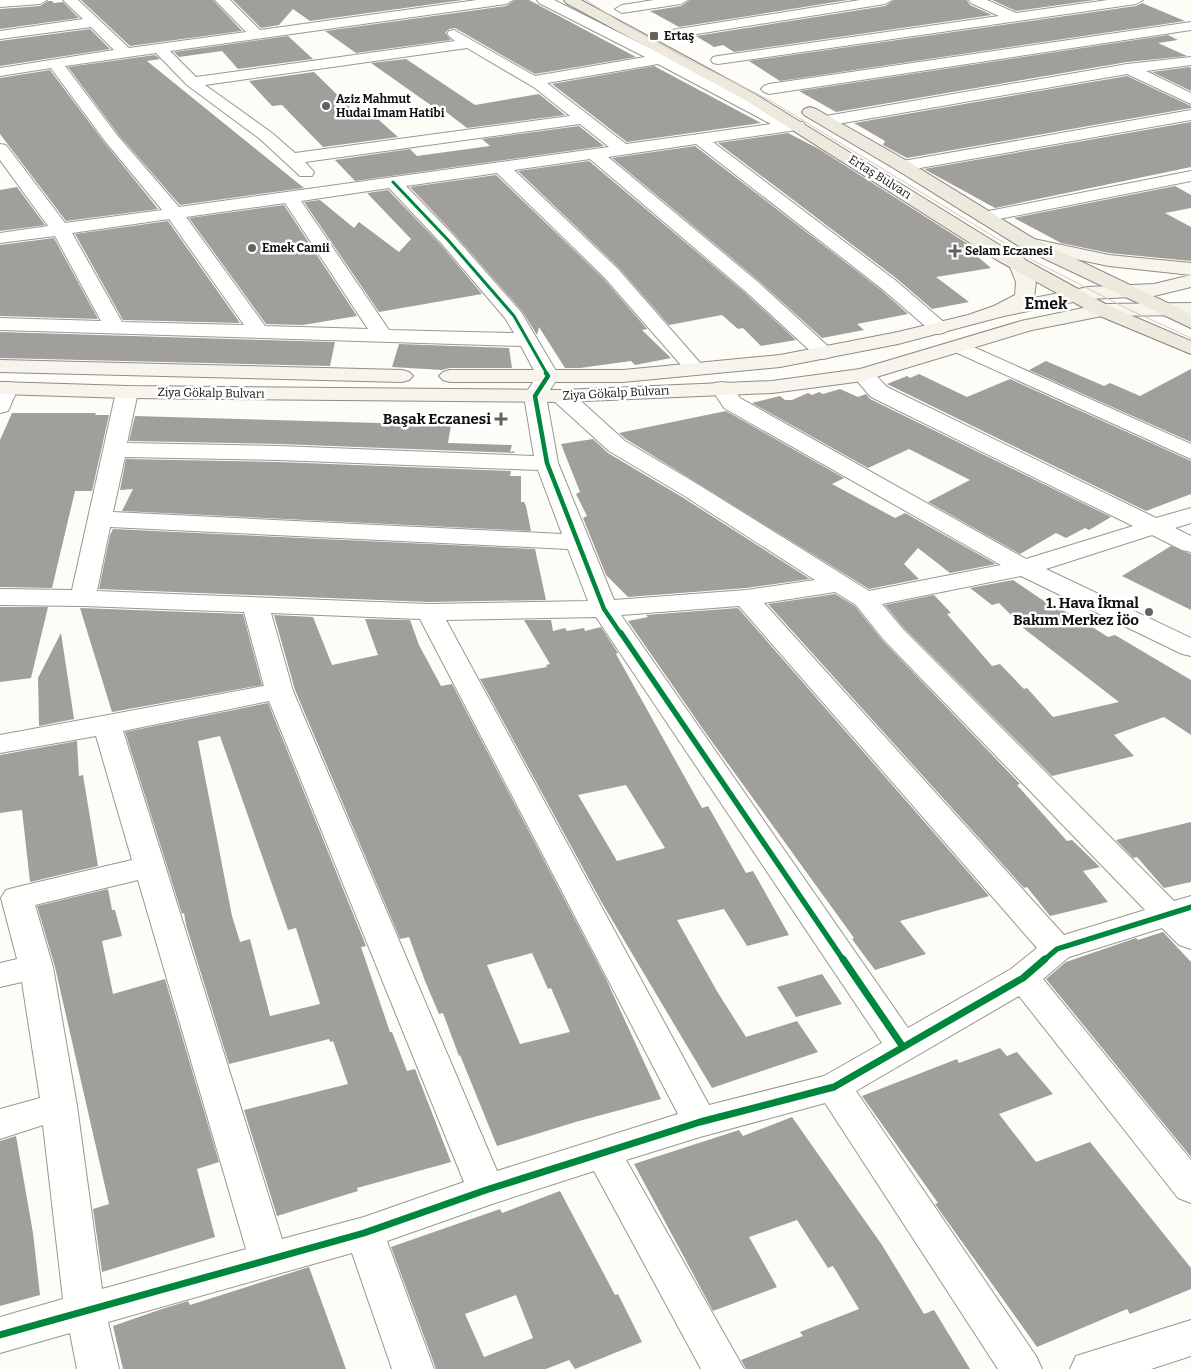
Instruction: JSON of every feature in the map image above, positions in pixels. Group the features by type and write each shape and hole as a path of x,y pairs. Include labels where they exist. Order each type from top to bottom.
{"main road":[{"name":"Ertaş Bulvarı","path":"571,0 667,58 792,126 1004,256 1018,262 1075,296 1102,310 1191,348"},
{"name":"Ertaş Bulvarı","path":"606,0 672,34 826,121 1029,244 1191,322"},
{"path":"1029,244 1062,253 1108,261 1191,269"},
{"path":"999,311 1024,298 1026,282 1018,262"},
{"name":"Ziya Gökalp Bulvarı","path":"0,366 422,376 548,389 623,376 780,361 939,328 999,311 1088,293 1154,290 1191,281"},
{"name":"Ziya Gökalp Bulvarı","path":"2,394 781,386 863,375 1028,324 1102,310 1166,311 1191,309"},
{"path":"1028,324 1102,323 1156,333"}],"street":[{"path":"0,3 40,0"},
{"path":"70,0 126,54"},
{"path":"222,0 257,35"},
{"path":"394,0 532,81 623,150"},
{"path":"0,72 506,0"},
{"path":"544,0 667,58"},
{"path":"622,9 681,0"},
{"path":"672,34 885,0"},
{"path":"976,0 1130,69 1191,99"},
{"path":"718,60 1136,0"},
{"path":"0,35 94,22"},
{"path":"770,89 1191,26"},
{"path":"293,30 329,63"},
{"path":"192,82 469,43"},
{"path":"160,49 192,82 266,136 327,191"},
{"path":"532,81 667,58"},
{"path":"826,121 1130,69 1191,61"},
{"path":"55,64 110,138 174,214 258,331"},
{"path":"903,166 1191,115"},
{"path":"291,159 583,118"},
{"path":"0,238 792,126"},
{"path":"699,139 888,284 939,328"},
{"path":"0,149 60,229 114,326"},
{"path":"594,154 751,286 824,353"},
{"path":"502,168 611,273 695,369"},
{"path":"984,217 1191,176"},
{"path":"393,182 448,240 508,309 529,340 548,389 547,463 604,609 904,1047"},
{"path":"290,197 382,335"},
{"path":"0,324 529,340"},
{"path":"960,346 1191,452"},
{"path":"863,375 879,392 1191,545"},
{"path":"722,388 732,403 1024,568 1191,648"},
{"path":"548,389 617,446 691,490 837,584 866,600 893,634 1183,919"},
{"path":"83,598 127,392"},
{"path":"115,450 279,453 547,463"},
{"path":"866,600 1024,568 1191,515"},
{"path":"99,519 578,542"},
{"path":"0,597 255,604 429,612 604,609 746,598 837,584"},
{"path":"746,598 1057,949"},
{"path":"255,604 279,691 486,1190"},
{"path":"429,612 700,1122"},
{"path":"0,744 279,691"},
{"path":"107,725 269,1260"},
{"path":"98,1369 85,1311 59,1106 36,967 17,898 150,867"},
{"path":"0,1335 364,1233 486,1190 700,1122 834,1087 1023,978 1057,949 1183,919"},
{"path":"0,975 36,967"},
{"path":"1023,978 1191,1187"},
{"path":"834,1087 1021,1369"},
{"path":"0,1124 59,1106"},
{"path":"604,1153 723,1369"},
{"path":"364,1233 413,1369"},
{"path":"1091,1369 1191,1338"}],"building":[{"path":"81,0 213,0 242,31 130,46"},
{"path":"233,0 463,0 310,21 293,9 279,25 261,28"},
{"path":"515,0 529,0 636,57 535,74 455,28 449,29 445,33 451,40 356,53 325,31 506,6"},
{"path":"690,0 848,0 679,27 650,11 681,6"},
{"path":"894,0 967,0 970,5 992,15 734,52 723,45 714,47 696,36 885,6"},
{"path":"992,0 1095,0 1016,11"},
{"path":"48,1 54,3 63,2 79,18 0,29 0,9 40,6"},
{"path":"1142,3 1185,21 780,81 749,61 1136,6"},
{"path":"90,29 110,49 0,66 0,41"},
{"path":"1168,35 1178,40 1158,43 1187,56 1127,62 836,112 799,91"},
{"path":"288,36 313,59 238,69 222,51 179,57 174,52"},
{"path":"155,55 160,59 147,61 304,188 180,205 118,134 68,67"},
{"path":"406,59 475,105 539,94 565,115 467,128 437,105 432,106 371,63"},
{"path":"654,66 761,123 627,142 552,84"},
{"path":"1191,68 1191,91 1152,72"},
{"path":"50,70 104,142 158,209 66,221 0,134 0,78"},
{"path":"314,72 358,115 371,113 398,137 323,147 282,105 272,106 249,81"},
{"path":"1127,76 1191,106 1191,108 907,158 883,145 885,141 854,123"},
{"path":"1191,122 1191,167 995,208 924,169"},
{"path":"579,126 604,146 355,181 335,160 410,149 417,156 490,146 482,139"},
{"path":"788,133 819,149 968,244 963,244 991,268 936,277 969,302 932,309 896,278 718,143"},
{"path":"695,146 880,289 908,314 857,324 864,330 822,338 759,281 612,158"},
{"path":"589,161 743,291 796,340 761,346 743,328 738,329 722,315 669,325 619,268 518,171"},
{"path":"496,175 603,278 647,329 642,330 671,358 635,365 631,361 580,368 565,368 539,327 537,335 522,311 410,187"},
{"path":"1175,186 1191,195 1191,208 1165,213 1191,227 1191,261 1109,253 1061,243 1014,218"},
{"path":"17,187 45,225 0,231 0,190"},
{"path":"388,190 441,245 482,294 379,312 304,202 320,200 354,228 359,222 399,252 411,239 367,193"},
{"path":"284,205 357,316 303,325 266,324 189,218"},
{"path":"168,221 240,323 123,320 75,234"},
{"path":"54,238 98,319 0,316 0,245"},
{"path":"0,332 335,342 330,366 0,358"},
{"path":"399,344 509,348 512,368 450,368 442,370 392,367"},
{"path":"1046,361 1104,386 1110,383 1140,396 1191,369 1191,442 1029,370"},
{"path":"919,374 967,397 1010,379 1191,461 1191,494 1146,511 887,384 907,376 910,378"},
{"path":"840,389 858,397 866,394 870,399 1111,517 1089,530 1085,528 1066,538 1056,533 1020,554 928,502 970,480 909,449 868,468 752,403 780,396 785,400 792,400 808,393 812,395 819,392 823,394"},
{"path":"726,411 844,478 832,484 895,518 905,513 996,564 950,573 918,548 904,564 919,579 869,589 619,433"},
{"path":"12,413 96,413 95,415 109,415 92,491 75,491 52,588 0,587 0,440"},
{"path":"135,416 451,425 448,443 512,445 510,452 515,451 514,453 279,444 129,441"},
{"path":"593,439 608,453 682,497 810,579 746,588 628,597 606,575 583,518 587,516 576,494 580,492 561,444"},
{"path":"126,459 279,462 511,471 510,476 521,476 521,502 524,502 526,506 531,531 122,511 133,489 120,490"},
{"path":"113,529 535,549 546,600 429,602 99,589 110,535"},
{"path":"1171,546 1191,554 1191,610 1122,576"},
{"path":"1013,580 1041,599 1078,618 1108,637 1115,635 1191,680 1191,735 1164,717 1114,735 1134,756 1052,776 903,627 885,605 934,595 951,613 947,614 992,666 1000,664 1024,689 1027,688 1053,717 1119,702 1027,631 999,603 992,605 970,588"},
{"path":"835,594 855,606 883,641 1020,784 1017,785 1067,841 1072,840 1100,867 1083,871 1108,902 1050,916 1027,887 1024,888 768,604"},
{"path":"0,607 48,607 31,678 0,682"},
{"path":"80,608 243,614 262,685 112,712"},
{"path":"738,608 989,896 900,921 926,954 875,970 628,621 648,617 646,615"},
{"path":"274,615 313,617 332,665 378,655 365,619 410,620 419,645 441,686 452,684 606,979 661,1099 497,1146 443,1013 439,1014 425,981 409,937 400,939 295,690","holes":["532,953 548,989 551,988 570,1032 520,1044 487,965"]},
{"path":"524,620 551,620 553,631 565,628 567,631 584,628 585,631 601,627 618,653 616,654 702,808 708,806 746,873 753,871 789,935 747,946 724,909 677,920 718,993 746,1037 797,1021 818,1052 712,1088 602,903 480,679 547,667 546,665 550,664","holes":["626,785 665,848 617,861 578,795"]},
{"path":"61,633 74,719 39,726 38,678"},
{"path":"268,703 366,946 361,947 390,1032 392,1032 407,1071 415,1069 451,1162 357,1188 358,1191 277,1216 244,1110 348,1084 333,1041 330,1042 329,1039 229,1064 186,925 184,913 182,914 125,732","holes":["220,736 288,930 296,928 320,1004 270,1016 250,939 240,942 232,916 198,741"]},
{"path":"77,741 79,776 83,775 98,866 30,882 22,810 0,813 0,755"},
{"path":"1191,822 1191,882 1164,888 1137,857 1133,858 1116,840"},
{"path":"108,889 112,910 115,910 122,936 102,941 113,994 165,979 219,1162 197,1169 215,1237 102,1272 93,1209 109,1204 55,967 37,906"},
{"path":"1163,932 1191,962 1191,1157 1046,979 1066,962 1136,938 1138,940"},
{"path":"822,974 842,1004 796,1017 777,987"},
{"path":"1000,1048 1007,1056 1017,1052 1053,1094 999,1114 1036,1162 1090,1142 1191,1268 1191,1289 1130,1314 1127,1309 1037,1347 935,1204 938,1203 862,1096 957,1059 959,1063"},
{"path":"792,1117 882,1245 924,1314 934,1310 970,1369 746,1369 741,1360 803,1336 800,1332 859,1309 833,1266 828,1268 797,1220 749,1237 777,1287 713,1311 634,1164 739,1130 743,1136"},
{"path":"16,1136 33,1233 40,1295 0,1306 0,1141"},
{"path":"560,1191 615,1295 618,1294 642,1342 575,1369 569,1360 546,1369 436,1369 391,1247 500,1209 502,1213","holes":["516,1295 533,1338 484,1357 465,1314"]},
{"path":"309,1267 346,1369 123,1369 113,1326 188,1301 190,1305"}],"tram line":[{"path":"586,0 617,20 680,55 771,101 1034,261 1130,310 1191,338"}],"cycle path":[{"path":"393,182 448,240 514,316 548,376 535,396 547,463 604,609 903,1047"},
{"path":"0,1335 364,1233 486,1190 700,1122 834,1087 1023,978 1057,949 1191,907"}],"place":[{"name":"Ertaş","path":"654,36"},
{"name":"Aziz Mahmut Hudai Imam Hatibi","path":"326,106"},
{"name":"Emek Camii","path":"252,248"},
{"name":"Selam Eczanesi","path":"955,251"},
{"name":"Başak Eczanesi","path":"501,419"},
{"name":"1. Hava İkmal Bakım Merkez İöo","path":"1149,612"}],"district":[{"name":"Emek","path":"1046,303"}]}
